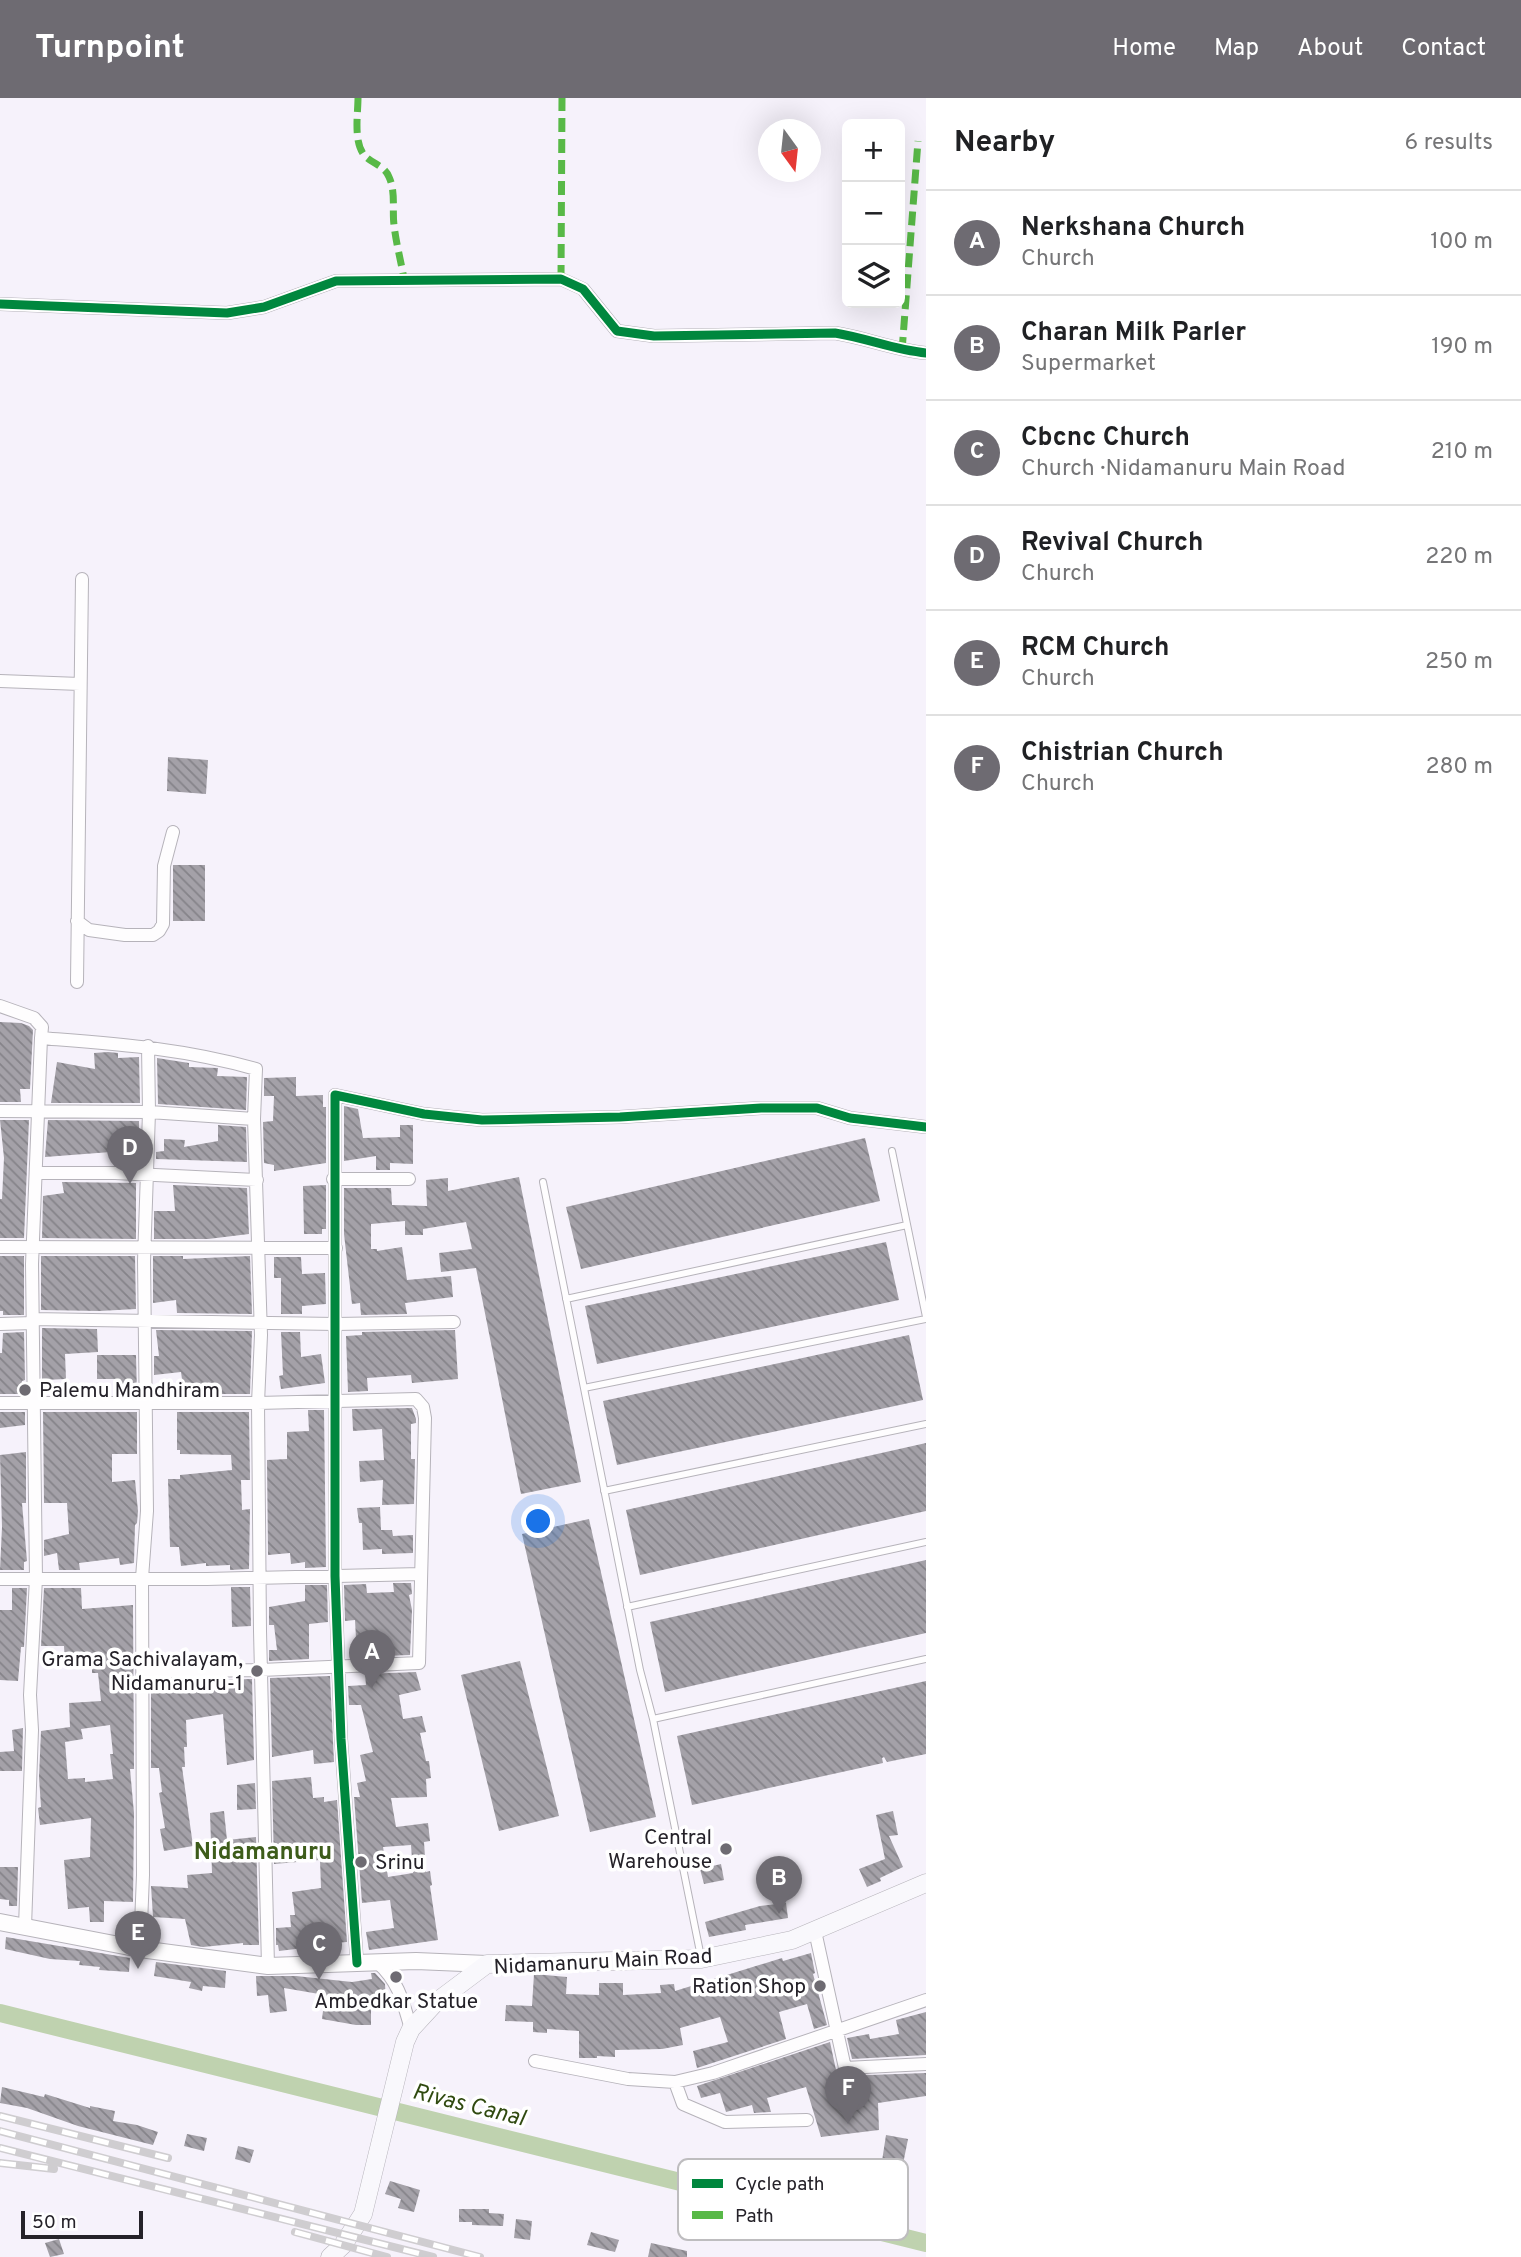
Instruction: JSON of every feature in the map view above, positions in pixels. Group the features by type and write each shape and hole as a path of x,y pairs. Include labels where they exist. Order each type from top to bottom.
{"main road":[{"name":"Nidamanuru Main Road","path":"330,2257 344,2245 363,2214 408,2035 435,2003 487,1964 701,1959 792,1940 926,1883"}],"street":[{"path":"0,304 227,313 264,307 336,281 404,278 561,279 583,289 617,331 654,336 835,333 858,336 902,351 926,353"},
{"path":"77,982 82,579"},
{"path":"0,681 80,684"},
{"path":"77,921 89,930 153,935 159,932 163,924 164,866 173,832"},
{"path":"0,1006 34,1018 42,1027 33,1249 36,1578 30,1695 32,1730 25,1927"},
{"path":"41,1038 148,1046 210,1056 256,1069 254,1119 259,1323 261,1670 268,1966"},
{"path":"140,1949 143,1875 142,1578 147,1511 144,1249 149,1112 148,1046"},
{"path":"358,1963 341,1739 335,1576 335,1095 424,1114 482,1120 817,1108 850,1118 926,1127"},
{"path":"0,1111 149,1112 254,1119"},
{"path":"36,1173 147,1174 257,1180"},
{"path":"333,1179 409,1179"},
{"path":"0,1247 336,1248"},
{"path":"0,1324 32,1321 336,1324 454,1322"},
{"path":"0,1403 258,1403 416,1398 423,1407 425,1418 419,1662 261,1670 144,1672"},
{"path":"0,1579 420,1574"},
{"path":"0,1922 140,1949 268,1966 358,1963 487,1964"},
{"path":"815,1931 845,2068 926,2064"},
{"path":"378,1963 391,1975 402,1998 408,2035"},
{"path":"535,2061 628,2079 675,2082 713,2073 926,2000"},
{"path":"675,2082 683,2104 725,2122 807,2120"}],"lane":[{"path":"584,1388 926,1318 892,1151"},
{"path":"543,1182 627,1607 653,1719 701,1959"},
{"path":"566,1299 907,1225"},
{"path":"604,1491 926,1424"},
{"path":"627,1607 926,1542"},
{"path":"653,1719 926,1659"}],"building":[{"path":"168,757 208,760 206,794 167,791"},
{"path":"173,865 205,865 205,921 173,921"},
{"path":"0,1022 21,1023 33,1030 30,1089 20,1089 21,1102 0,1102"},
{"path":"94,1053 118,1053 118,1058 139,1057 140,1103 51,1103 57,1062 95,1069"},
{"path":"157,1058 189,1063 189,1067 218,1068 217,1076 247,1077 246,1110 158,1104"},
{"path":"296,1077 296,1096 323,1095 323,1107 326,1107 326,1163 274,1171 274,1165 264,1163 263,1122 273,1121 274,1096 264,1096 264,1078"},
{"path":"344,1106 358,1109 363,1138 400,1137 400,1125 413,1125 413,1164 390,1163 390,1170 376,1170 376,1156 344,1161"},
{"path":"0,1120 29,1120 24,1238 0,1238 4,1158"},
{"path":"48,1120 139,1121 139,1135 135,1135 137,1150 45,1157"},
{"path":"218,1125 246,1127 247,1162 156,1159 156,1152 164,1151 164,1139 185,1140 184,1147 218,1141"},
{"path":"865,1138 880,1201 581,1269 566,1207"},
{"path":"519,1177 581,1482 521,1494 476,1268 441,1272 439,1253 472,1249 466,1222 423,1229 423,1235 405,1235 405,1221 371,1224 371,1249 377,1251 402,1247 407,1280 451,1276 453,1297 405,1303 407,1314 361,1315 360,1303 352,1304 344,1234 344,1188 391,1188 392,1205 427,1206 426,1180 448,1178 448,1191"},
{"path":"62,1182 136,1183 136,1239 42,1238 43,1196 64,1193"},
{"path":"173,1185 247,1188 249,1234 208,1239 154,1239 154,1211 175,1211"},
{"path":"326,1185 326,1229 322,1229 322,1234 304,1234 303,1186"},
{"path":"886,1242 899,1300 597,1364 585,1306"},
{"path":"0,1256 24,1256 24,1315 3,1315 3,1311 0,1311"},
{"path":"41,1256 135,1256 136,1309 41,1310"},
{"path":"153,1256 183,1256 183,1259 250,1256 252,1314 177,1313 176,1300 153,1303"},
{"path":"274,1257 301,1257 302,1274 325,1273 326,1304 302,1306 302,1314 281,1314 281,1278 274,1278"},
{"path":"42,1328 97,1329 98,1352 65,1354 66,1379 42,1380"},
{"path":"156,1330 252,1331 250,1394 184,1394 181,1372 154,1375 154,1356 159,1356"},
{"path":"455,1330 458,1379 412,1383 411,1375 367,1378 368,1391 348,1392 346,1336 362,1335 362,1332"},
{"path":"24,1332 25,1380 22,1381 22,1394 0,1394 3,1333"},
{"path":"281,1332 300,1332 301,1357 321,1354 325,1383 281,1389"},
{"path":"909,1335 923,1400 617,1465 603,1401"},
{"path":"97,1355 136,1355 137,1394 116,1394 116,1379 97,1379"},
{"path":"412,1408 416,1419 416,1423 411,1424 411,1459 415,1459 414,1504 382,1505 383,1480 360,1482 359,1461 384,1460 382,1429 353,1431 352,1409"},
{"path":"308,1410 324,1410 326,1567 305,1568 305,1562 291,1564 290,1553 268,1555 267,1460 287,1459 287,1432 309,1431"},
{"path":"0,1412 25,1412 25,1425 0,1428"},
{"path":"43,1412 137,1412 137,1454 112,1454 112,1482 135,1480 138,1511 134,1563 120,1565 119,1558 79,1563 80,1570 59,1570 57,1553 44,1556 44,1540 69,1534 67,1503 44,1503"},
{"path":"177,1412 249,1412 250,1480 241,1480 242,1510 250,1509 249,1569 230,1570 230,1565 206,1566 206,1563 181,1566 179,1547 170,1547 168,1479 180,1479 180,1475 232,1470 231,1455 180,1454 180,1450 177,1450"},
{"path":"926,1443 926,1511 640,1575 626,1510"},
{"path":"26,1452 26,1503 22,1503 27,1561 24,1562 24,1570 0,1570 0,1455"},
{"path":"380,1507 381,1530 392,1530 393,1536 413,1535 413,1553 382,1554 382,1549 363,1550 362,1523 359,1523 357,1508"},
{"path":"589,1519 656,1817 590,1832 522,1534"},
{"path":"926,1560 926,1633 665,1692 650,1622"},
{"path":"393,1583 411,1583 410,1655 357,1657 355,1620 345,1621 344,1585 366,1584 367,1593 394,1592"},
{"path":"305,1585 327,1585 328,1622 309,1624 309,1659 269,1661 269,1650 277,1650 274,1625 269,1625 269,1607 305,1601"},
{"path":"231,1587 250,1587 251,1626 232,1627"},
{"path":"12,1588 27,1588 24,1647 21,1647 18,1681 0,1680 0,1610 12,1610"},
{"path":"44,1588 81,1588 82,1609 133,1605 134,1769 130,1769 134,1813 133,1902 104,1901 104,1922 90,1922 89,1907 68,1909 64,1860 90,1857 91,1818 40,1825 38,1808 41,1807 41,1731 70,1727 69,1703 101,1701 98,1673 92,1673 92,1662 65,1664 64,1646 41,1646","holes":["110,1725 113,1754 110,1754 113,1779 85,1782 85,1778 68,1779 65,1742 83,1739 81,1729"]},
{"path":"520,1661 559,1816 499,1831 461,1675"},
{"path":"416,1672 421,1690 399,1695 403,1719 422,1716 426,1732 420,1733 431,1778 426,1779 427,1797 391,1798 396,1827 428,1823 430,1841 424,1842 426,1872 430,1871 438,1940 369,1950 366,1932 394,1928 390,1900 362,1903 354,1797 360,1797 357,1783 366,1781 360,1755 373,1752 361,1705 349,1705 348,1686 366,1685 365,1674","holes":["411,1845 413,1873 388,1877 383,1847"]},
{"path":"330,1676 334,1762 314,1764 313,1750 272,1757 270,1678"},
{"path":"252,1679 254,1760 227,1765 223,1714 186,1720 187,1747 184,1747 185,1767 182,1767 193,1846 164,1851 160,1829 165,1828 159,1793 162,1792 159,1768 151,1768 151,1682"},
{"path":"926,1681 926,1754 887,1762 884,1757 883,1763 692,1805 677,1736"},
{"path":"23,1728 22,1771 0,1771 0,1752 14,1751 12,1730"},
{"path":"311,1777 313,1798 324,1797 324,1802 337,1800 347,1942 279,1951 276,1945 276,1928 291,1927 290,1915 295,1915 292,1892 321,1888 320,1860 274,1864 272,1781"},
{"path":"255,1783 256,1809 237,1810 237,1785"},
{"path":"224,1811 227,1840 256,1837 259,1945 191,1945 185,1919 153,1917 151,1886 188,1888 187,1875 212,1873 210,1813"},
{"path":"893,1811 898,1835 889,1836 903,1867 867,1887 859,1869 885,1859 876,1815"},
{"path":"721,1864 724,1880 704,1884 700,1869"},
{"path":"0,1867 18,1867 17,1906 9,1906 9,1900 0,1899"},
{"path":"786,1903 788,1918 745,1925 746,1930 709,1937 705,1922 760,1906"},
{"path":"6,1937 130,1958 129,1972 99,1970 100,1967 79,1965 80,1961 50,1959 5,1949"},
{"path":"811,1953 813,1974 827,2025 814,2029 807,2004 779,2012 786,2039 697,2068 693,2051 728,2042 720,2017 680,2028 683,2045 662,2049 615,2050 615,2057 597,2058 579,2058 579,2031 547,2029 547,2033 533,2032 533,2022 505,2021 506,2005 532,2006 534,1974 567,1977 566,1994 599,1995 599,1983 623,1983 623,1995 661,1993 660,1985 674,1984 675,1991 782,1958 783,1961"},
{"path":"156,1962 226,1971 225,1988 203,1986 202,1991 189,1988 191,1982 154,1976"},
{"path":"371,1973 375,1973 385,1984 386,2002 371,2003 371,2025 322,2019 325,1995 284,1988 287,2011 270,2013 268,1995 257,1996 256,1976 296,1976 352,1982 372,1979"},
{"path":"926,2012 926,2055 852,2059 847,2038 869,2034 870,2039 899,2034 896,2020"},
{"path":"830,2042 836,2070 841,2076 926,2073 926,2096 878,2103 879,2130 821,2137 806,2087 767,2098 771,2112 754,2113 752,2105 726,2112 720,2093 701,2098 697,2086"},
{"path":"2,2087 44,2097 45,2094 90,2108 115,2111 113,2121 158,2132 153,2145 78,2126 27,2108 0,2103"},
{"path":"187,2134 207,2138 204,2151 184,2146"},
{"path":"886,2135 908,2139 904,2159 882,2159"},
{"path":"238,2146 254,2150 250,2163 235,2159"},
{"path":"390,2181 420,2190 414,2212 398,2208 401,2199 385,2194"},
{"path":"459,2209 489,2209 489,2213 504,2214 503,2226 459,2222"},
{"path":"516,2219 532,2221 530,2240 514,2238"},
{"path":"591,2232 619,2240 615,2252 587,2245"},
{"path":"59,2239 64,2254 50,2257 45,2243"},
{"path":"651,2243 687,2251 687,2257 648,2257"}],"waterway":[{"name":"Rivas Canal","path":"0,2013 678,2181"},
{"name":"Rivas Canal","path":"908,2239 926,2243"}],"railway":[{"path":"0,2116 168,2158"},
{"path":"0,2131 480,2257"},
{"path":"0,2148 433,2257"},
{"path":"0,2163 54,2169"},
{"path":"295,2232 387,2257"}],"marked path":[{"path":"358,98 357,128 361,150 368,159 385,170 391,183 393,219 404,279"},
{"path":"561,279 562,98"},
{"path":"902,351 918,141"}],"cycle path":[{"path":"0,304 227,313 264,307 336,281 561,279 583,289 617,331 654,336 835,333 926,353"},
{"path":"357,1963 341,1739 335,1576 335,1095 424,1114 482,1120 817,1108 850,1118 926,1127"}],"place":[{"name":"Revival Church","path":"130,1184"},
{"name":"Palemu Mandhiram","path":"25,1390"},
{"name":"Grama Sachivalayam, Nidamanuru-1","path":"257,1671"},
{"name":"Nerkshana Church","path":"372,1688"},
{"name":"Central Warehouse","path":"726,1849"},
{"name":"Srinu","path":"361,1862"},
{"name":"Charan Milk Parler","path":"779,1914"},
{"name":"RCM Church","path":"138,1969"},
{"name":"Ambedkar Statue","path":"396,1977"},
{"name":"Cbcnc Church","path":"319,1980"},
{"name":"Ration Shop","path":"820,1986"},
{"name":"Chistrian Church","path":"848,2124"}],"district":[{"name":"Nidamanuru","path":"263,1851"}]}
